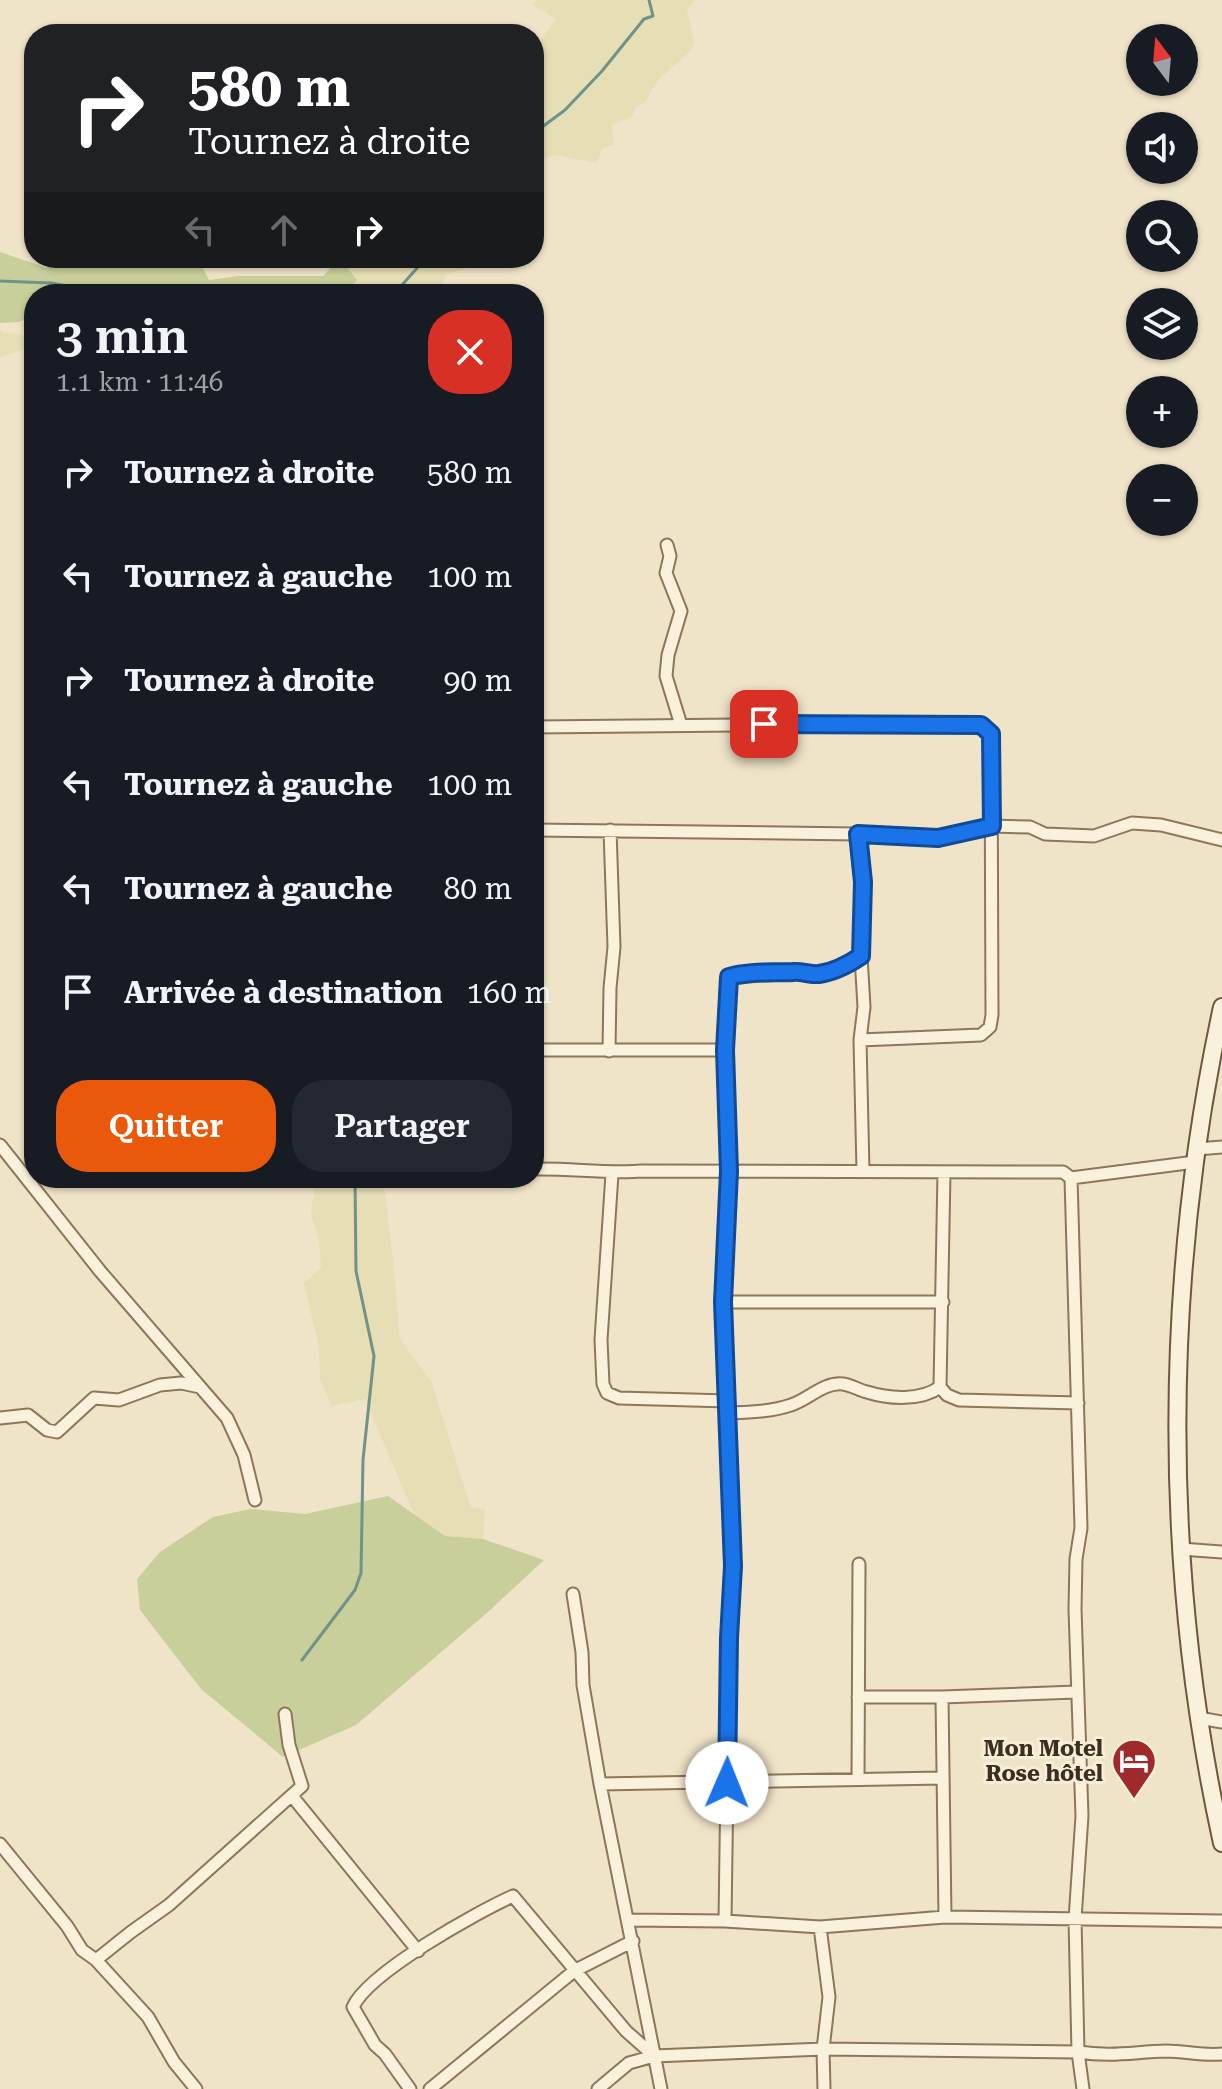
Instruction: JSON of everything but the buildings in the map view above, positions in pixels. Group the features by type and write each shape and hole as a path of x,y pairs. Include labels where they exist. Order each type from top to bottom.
{"main road":[{"path":"1222,1007 1196,1156 1185,1249 1178,1373 1181,1549 1199,1718 1222,1843"}],"street":[{"path":"667,545 670,556 666,573 681,611 668,655 666,676 681,725"},
{"path":"544,727 946,723 981,725 991,734 990,1027 981,1035 860,1040"},
{"path":"544,830 938,838 992,826 1030,827 1045,834 1094,836 1132,823 1161,825 1222,840"},
{"path":"609,1051 614,947 610,830"},
{"path":"858,834 863,882 861,956 864,1007 860,1040 863,1171"},
{"path":"725,1921 733,1566 723,1302 729,1171 725,1050 729,977 743,973 817,974 845,966 861,956"},
{"path":"544,1050 725,1050"},
{"path":"0,1145 24,1175"},
{"path":"544,1169 612,1174 642,1171 1063,1172 1071,1178 1196,1156 1222,1147"},
{"path":"944,1172 940,1387 947,1395 959,1400 1078,1403"},
{"path":"612,1174 601,1340 603,1384 607,1393 619,1398 767,1412 789,1406 829,1386 843,1384 868,1393 894,1397 917,1395 940,1387"},
{"path":"1071,1178 1081,1528 1076,1559 1076,1692 1080,1720 1082,1816 1075,1919 1078,2052 1083,2089"},
{"path":"34,1188 100,1271 234,1428 255,1500"},
{"path":"723,1302 943,1302"},
{"path":"0,1418 28,1415 47,1430 57,1432 94,1398 119,1400 160,1385 181,1383 200,1387"},
{"path":"1181,1549 1221,1551"},
{"path":"858,1779 859,1564"},
{"path":"573,1594 582,1652 584,1695 661,2089"},
{"path":"858,1697 1076,1692"},
{"path":"942,1697 945,1917"},
{"path":"96,1960 169,1905 302,1786 289,1745 285,1714"},
{"path":"1199,1718 1222,1722"},
{"path":"600,1784 942,1778"},
{"path":"292,1796 418,1951"},
{"path":"0,1844 67,1926 78,1945 96,1960 148,2017 174,2062 196,2089"},
{"path":"410,2089 375,2045 353,2007 357,1997 382,1974 489,1906 513,1896 626,2031 654,2056"},
{"path":"629,1920 725,1921 820,1927 945,1917 1222,1921"},
{"path":"820,1927 829,1997 823,2049 824,2089"},
{"path":"430,2089 574,1971 633,1941"},
{"path":"598,2089 629,2063 654,2056 823,2049 1078,2052 1108,2056 1167,2051 1222,2054"}],"shaded area":[{"path":"536,0 695,0 687,9 694,41 692,50 658,80 632,116 612,126 614,145 603,148 596,163 556,155 544,159 544,35 556,19 533,5"},
{"path":"347,268 466,268 447,275 441,284 353,284 356,280"},
{"path":"0,329 4,333 22,334 24,349 0,358"},
{"path":"314,1188 384,1188 400,1339 431,1381 471,1508 485,1509 483,1539 445,1536 414,1514 365,1399 332,1406 320,1380 319,1348 304,1283 321,1268 319,1242 311,1213"}],"green space":[{"path":"0,252 24,260 24,268 203,268 209,280 238,276 323,276 331,268 348,268 357,280 354,284 24,284 24,320 0,323"},
{"path":"388,1496 445,1536 483,1539 544,1560 356,1725 283,1757 201,1689 140,1610 137,1579 160,1552 213,1517 250,1509 305,1514"}],"waterway":[{"path":"544,126 565,110 602,71 644,19 653,16 649,0"},
{"path":"403,284 417,268"},
{"path":"0,281 56,284"},
{"path":"302,1660 355,1590 361,1573 363,1460 374,1356 356,1271 355,1188"}],"place":[{"name":"Mon Motel Rose hôtel","path":"1134,1800"}],"route":[{"path":"727,1783 733,1566 723,1302 729,1171 725,1050 729,977 743,973 817,974 845,966 861,956 863,882 858,834 938,838 992,826 991,734 981,725 764,724"}]}
